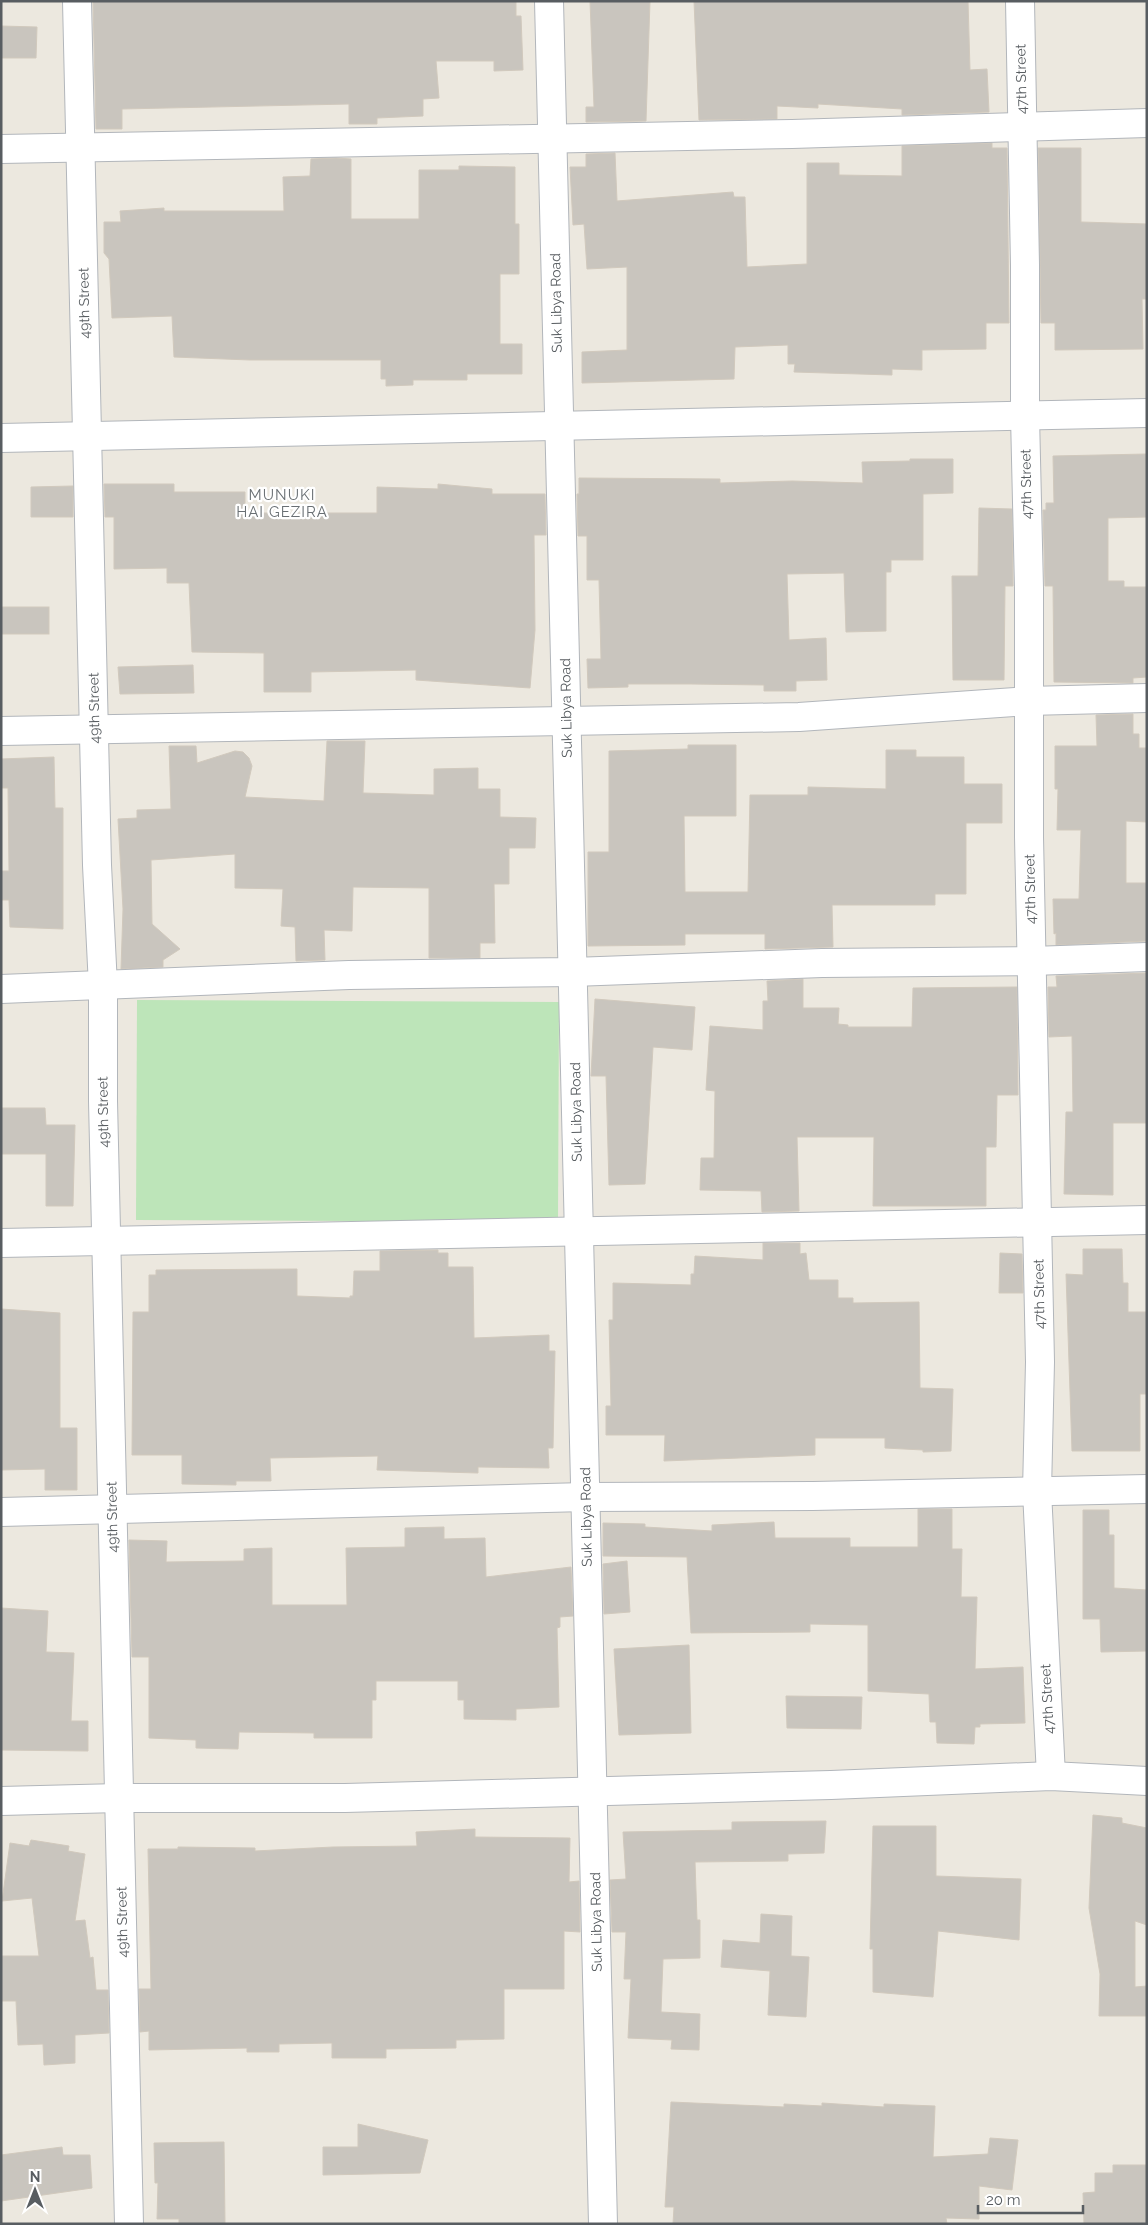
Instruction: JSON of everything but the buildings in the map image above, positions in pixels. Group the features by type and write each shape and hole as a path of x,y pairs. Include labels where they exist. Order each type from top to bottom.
{"street":[{"name":"49th Street","path":"77,1 94,730 103,986 103,1101 129,2224"},
{"name":"Suk Libya Road","path":"549,1 603,2224"},
{"name":"47th Street","path":"1020,1 1029,588 1028,701 1040,1362 1037,1491 1051,1776"},
{"path":"1,149 792,134 1147,123"},
{"path":"1,438 1147,413"},
{"path":"1,731 799,717 1028,701 1147,698"},
{"path":"1,989 349,975 573,972 822,963 1147,958"},
{"path":"1,1243 1147,1220"},
{"path":"1,1512 585,1497 812,1496 1147,1489"},
{"path":"1,1801 119,1798 346,1798 830,1785 1051,1776 1147,1781"}],"green space":[{"path":"137,1000 559,1002 558,1222 136,1220"}],"district":[{"name":"MUNUKI HAI GEZIRA","path":"282,504"}]}
